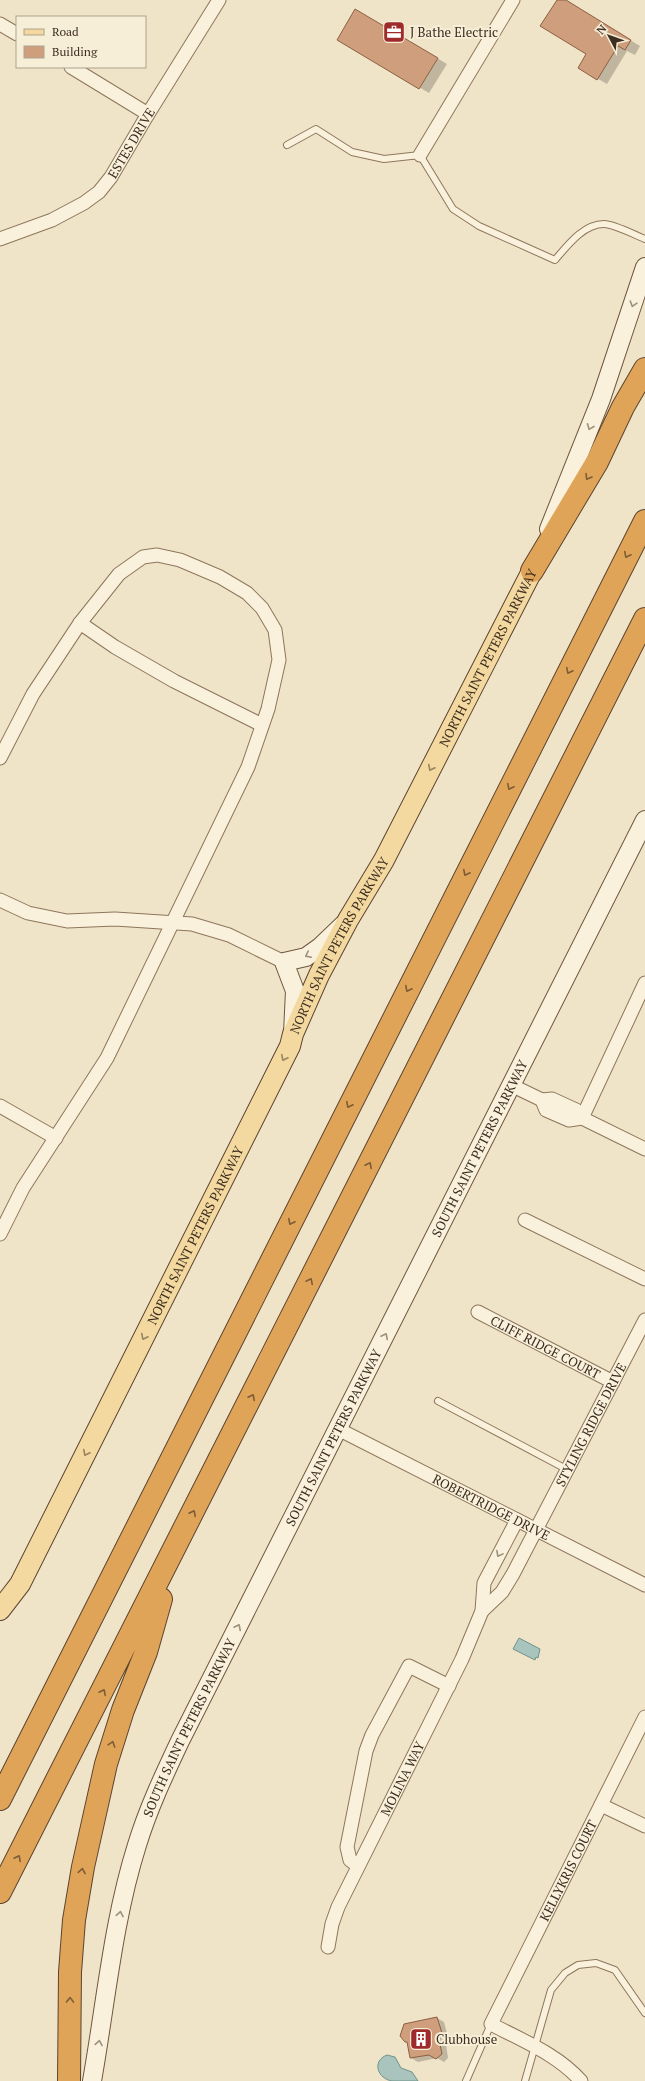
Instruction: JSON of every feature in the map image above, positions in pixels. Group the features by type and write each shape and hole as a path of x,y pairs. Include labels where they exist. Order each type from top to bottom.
{"highway":[{"path":"532,571 597,462 623,407 645,368"},
{"path":"0,1799 645,521"},
{"path":"0,1892 176,1548 645,619"},
{"path":"594,720 645,649"},
{"path":"69,2081 70,1972 74,1920 83,1867 106,1764 123,1710 146,1652 176,1548"}],"main road":[{"name":"NORTH SAINT PETERS PARKWAY","path":"0,1610 20,1584 290,1046 293,1034 319,975 348,920 384,860 532,571 601,399 645,267"},
{"name":"SOUTH SAINT PETERS PARKWAY","path":"92,2081 124,1898 137,1845 156,1793 180,1741 645,820"},
{"path":"293,1034 295,991 284,962 306,957 320,947 348,920"}],"street":[{"name":"ESTES DRIVE","path":"0,239 52,220 84,203 99,192 111,177 148,114 219,0"},
{"path":"420,155 513,0"},
{"path":"0,24 16,33"},
{"path":"73,68 148,114"},
{"path":"0,758 33,694 80,623 119,574 143,557 157,555 180,560 220,576 247,594 262,608 275,630 279,660 262,725 248,767 174,923 107,1058 23,1188 0,1234"},
{"path":"80,623 115,647 174,681 262,725"},
{"path":"0,900 28,913 67,921 115,920 192,924 229,935 284,962"},
{"path":"582,1118 645,983"},
{"path":"511,1085 542,1100 552,1099 576,1110 582,1118 645,1149"},
{"path":"0,1106 56,1138"},
{"path":"525,1220 645,1280"},
{"name":"CLIFF RIDGE COURT","path":"478,1312 613,1382"},
{"name":"STYLING RIDGE DRIVE","path":"536,1529 645,1320"},
{"name":"ROBERTRIDGE DRIVE","path":"338,1429 645,1586"},
{"name":"MOLINA WAY","path":"328,1947 332,1924 338,1907 449,1686 482,1610 484,1583 517,1520"},
{"name":"MOLINA WAY","path":"482,1610 502,1592 536,1529"},
{"path":"358,1866 350,1860 347,1847 366,1751 372,1736 409,1666 449,1686"},
{"name":"KELLYKRIS COURT","path":"491,2024 645,1717"},
{"path":"601,1805 645,1826"},
{"path":"491,2024 557,2058 581,2081"}],"lane":[{"path":"287,145 316,129 352,152 384,159 420,155 453,209 479,226 555,260 581,233 592,225 605,224 645,239"},
{"path":"438,1401 568,1470"},
{"path":"525,2081 536,2048 551,1990 565,1973 578,1964 596,1963 615,1970 645,2013"},
{"path":"466,2081 491,2024"}],"water":[{"path":"519,1638 540,1649 538,1658 536,1657 535,1660 513,1649"},
{"path":"387,2055 395,2057 401,2068 412,2072 418,2081 392,2081 383,2077 378,2070 378,2065 379,2061"}],"building":[{"path":"557,0 566,0 631,40 625,50 618,46 597,80 578,68 586,54 540,26"},
{"path":"355,9 438,58 419,89 337,40"},
{"name":"Clubhouse","path":"437,2017 442,2033 438,2034 442,2054 436,2059 429,2055 410,2058 407,2042 405,2042 400,2036 404,2024"}],"place":[{"name":"J Bathe Electric","path":"394,32"},
{"name":"Clubhouse","path":"421,2039"}]}
